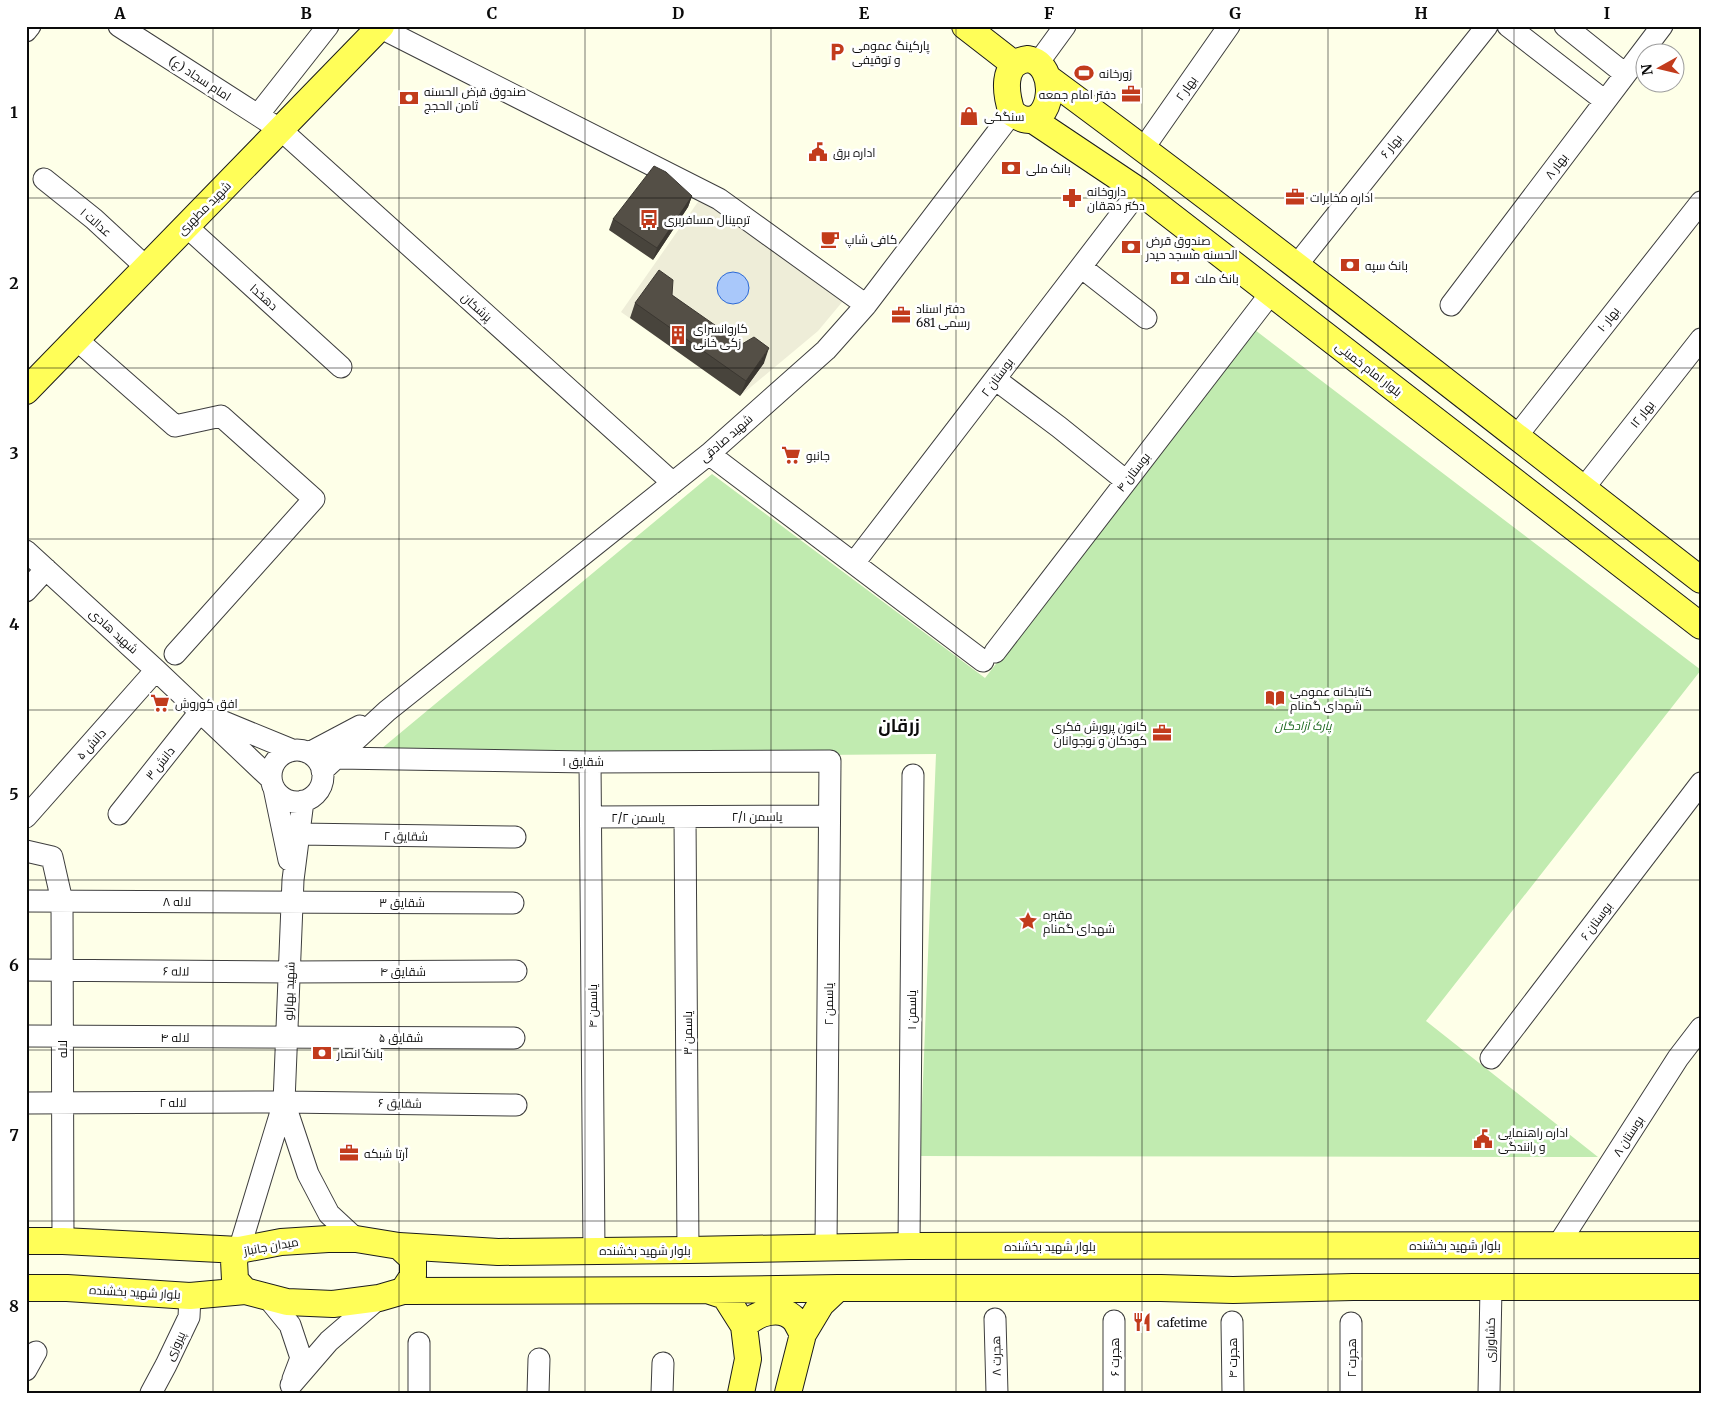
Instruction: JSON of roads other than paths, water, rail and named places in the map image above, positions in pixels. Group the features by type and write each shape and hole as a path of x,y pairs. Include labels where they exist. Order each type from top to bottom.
{"main road":[{"path":"965,26 1033,68 1143,149 1701,580"},
{"name":"شهید مطهری","path":"26,390 281,130 379,27"},
{"path":"1033,68 1049,95 1046,106 1039,116 1022,116 1008,101 1007,78 1033,68"},
{"name":"بلوار امام خمینی","path":"1022,116 1138,191 1701,626"},
{"name":"میدان جانباز","path":"256,1295 235,1280 234,1260 239,1250 281,1242 356,1239 399,1246"},
{"path":"26,1241 63,1241 239,1250"},
{"name":"بلوار شهید بخشنده","path":"399,1246 498,1252 909,1246 1701,1245"},
{"path":"391,1294 414,1276 413,1259 399,1246"},
{"path":"970,1288 973,1246"},
{"path":"256,1295 287,1302 333,1304 391,1294 838,1288 1161,1288 1233,1290 1701,1287"},
{"name":"بلوار شهید بخشنده","path":"26,1288 67,1288 190,1296 256,1295"},
{"path":"788,1393 803,1334 821,1304 838,1288"},
{"path":"707,1290 725,1296 744,1326 748,1359 741,1393"},
{"path":"744,1326 758,1315 767,1312 777,1312 786,1314 794,1319 803,1334"}],"street":[{"path":"26,31 30,26"},
{"name":"امام سجاد (ع)","path":"119,26 281,130"},
{"path":"258,115 328,26"},
{"path":"1033,68 1066,26"},
{"name":"بهار ۲","path":"1143,149 1229,26"},
{"name":"بهار ۶","path":"1296,266 1487,26"},
{"path":"1508,26 1605,101"},
{"path":"1565,26 1626,74"},
{"name":"بهار ۸","path":"1451,305 1662,26"},
{"path":"379,27 719,199 866,304"},
{"name":"شهید صادقی","path":"387,711 673,484 826,350 1022,116"},
{"name":"پزشکان","path":"281,130 673,484"},
{"name":"عدالت ۱","path":"44,179 94,219 146,267"},
{"name":"بوستان ۲","path":"854,563 1138,191"},
{"name":"بهار ۱۰","path":"1516,437 1701,202"},
{"name":"دهخدا","path":"186,226 341,367"},
{"path":"1080,267 1146,318"},
{"name":"بوستان ۴","path":"854,563 989,657 1271,293"},
{"name":"بهار ۱۲","path":"1583,489 1701,338"},
{"path":"76,339 174,426 221,416 314,499 175,654"},
{"path":"996,379 1126,481"},
{"path":"709,454 854,563"},
{"name":"شهید هادی","path":"26,551 156,670 273,783"},
{"path":"26,591 46,569"},
{"name":"دانش ۵","path":"26,817 156,670"},
{"path":"293,880 273,783 274,764 285,753 301,752 387,711"},
{"path":"273,783 279,794 286,799 294,801 303,800 316,793 330,764 387,711"},
{"path":"200,712 301,752 318,761 330,764"},
{"name":"دانش ۳","path":"119,814 200,712"},
{"name":"شقایق ۱","path":"330,764 830,761"},
{"name":"یاسمن ۲","path":"826,1247 830,761"},
{"name":"یاسمن ۴","path":"590,762 594,1250"},
{"name":"یاسمن ۱","path":"909,1246 913,775"},
{"name":"بوستان ۶","path":"1492,1058 1701,783"},
{"path":"293,880 303,800"},
{"name":"یاسمن ۲/۱","path":"686,817 829,816"},
{"name":"یاسمن ۲/۲","path":"591,817 686,817"},
{"name":"یاسمن ۳","path":"686,817 688,1250"},
{"name":"شقایق ۲","path":"298,834 515,837"},
{"name":"لاله","path":"26,851 52,857 62,901 63,1241"},
{"name":"شهید بهارلو","path":"284,1102 293,880"},
{"name":"لاله ۸","path":"26,901 292,902"},
{"name":"شقایق ۳","path":"292,902 513,903"},
{"name":"لاله ۶","path":"26,970 289,972"},
{"name":"شقایق ۴","path":"289,972 516,971"},
{"name":"بوستان ۸","path":"1558,1245 1678,1058 1701,1028"},
{"name":"لاله ۴","path":"26,1036 287,1037"},
{"name":"شقایق ۵","path":"287,1037 514,1038"},
{"path":"284,1102 308,1174 328,1214 356,1239"},
{"path":"239,1250 284,1102"},
{"name":"لاله ۲","path":"26,1103 284,1102"},
{"name":"شقایق ۶","path":"284,1102 516,1105"},
{"name":"کشاورزی","path":"1489,1393 1491,1287"},
{"path":"289,1389 329,1341 391,1294"},
{"path":"256,1295 290,1325 301,1358 289,1389"},
{"name":"پیروزی","path":"151,1393 189,1317 190,1296"},
{"name":"هجرت ۸","path":"995,1319 997,1393"},
{"name":"هجرت ۶","path":"1114,1321 1114,1393"},
{"name":"هجرت ۴","path":"1232,1322 1233,1393"},
{"name":"هجرت ۲","path":"1351,1323 1351,1393"},
{"path":"419,1344 419,1393"},
{"path":"538,1393 539,1359"},
{"path":"662,1393 663,1363"}],"water":[{"path":"733,272 739,273 744,277 748,282 748,294 744,299 739,303 733,304 727,303 722,299 718,294 717,288 718,282 722,277 727,273"}],"place":[{"name":"پارکینگ عمومی و توقیفی","path":"837,52"},
{"name":"زورخانه","path":"1084,73"},
{"name":"دفتر امام جمعه","path":"1131,94"},
{"name":"صندوق قرض الحسنه ثامن الحجج","path":"409,98"},
{"name":"سنگکی","path":"969,116"},
{"name":"اداره برق","path":"818,152"},
{"name":"بانک ملی","path":"1011,168"},
{"name":"اداره مخابرات","path":"1295,197"},
{"name":"داروخانه دکتر دهقان","path":"1072,198"},
{"name":"ترمینال مسافربری","path":"649,219"},
{"name":"کافی شاپ","path":"830,239"},
{"name":"صندوق قرض الحسنه مسجد حیدر","path":"1131,247"},
{"name":"بانک سپه","path":"1350,265"},
{"name":"بانک ملت","path":"1180,278"},
{"name":"دفتر اسناد رسمی 681","path":"901,315"},
{"name":"کاروانسرای زکی خانی","path":"678,335"},
{"name":"جانبو","path":"791,455"},
{"name":"کتابخانه عمومی شهدای گمنام","path":"1275,698"},
{"name":"افق کوروش","path":"160,703"},
{"name":"کانون پرورش فکری کودکان و نوجوانان","path":"1162,733"},
{"name":"مقبره شهدای گمنام","path":"1028,921"},
{"name":"بانک انصار","path":"322,1053"},
{"name":"اداره راهنمایی و رانندگی","path":"1483,1139"},
{"name":"آرتا شبکه","path":"349,1153"},
{"name":"cafetime","path":"1142,1322"}],"district":[{"name":"زرقان","path":"899,725"}],"park label":[{"name":"پارک آزادگان","path":"1303,725"}]}
